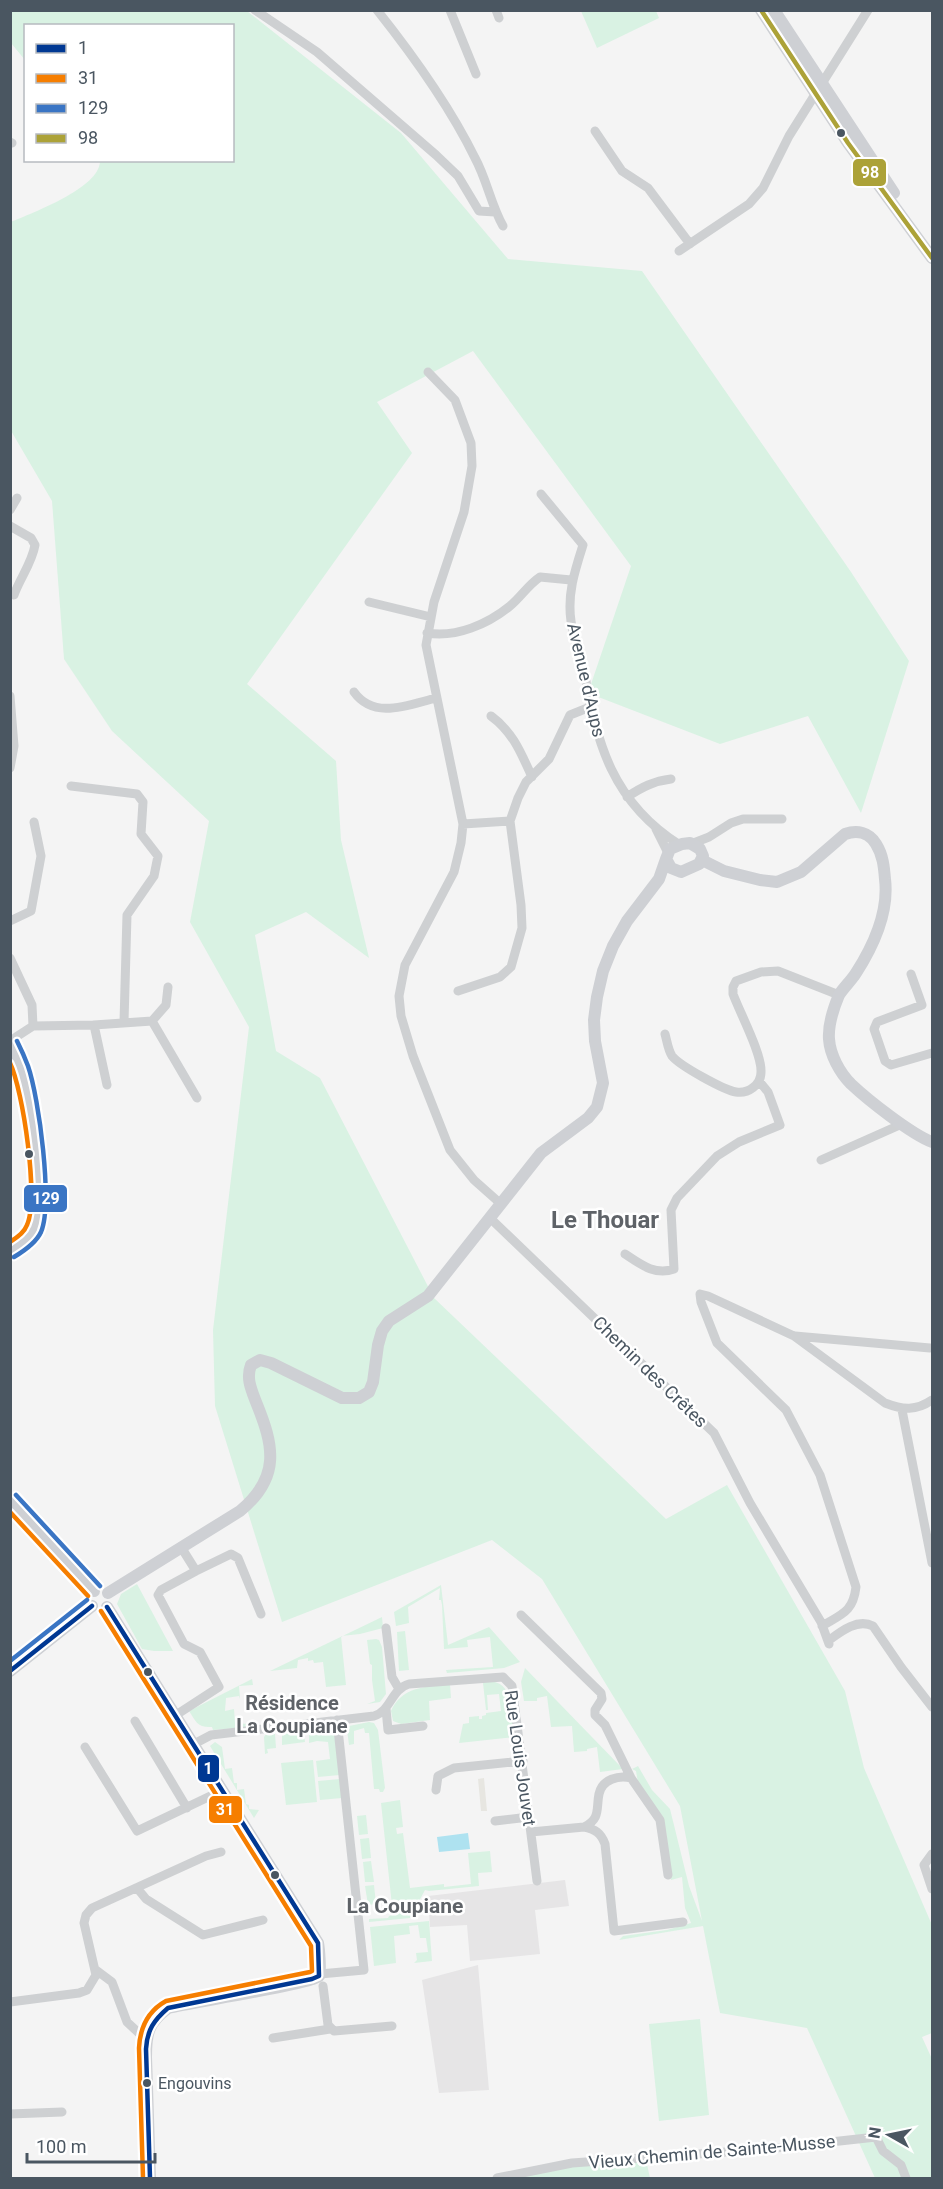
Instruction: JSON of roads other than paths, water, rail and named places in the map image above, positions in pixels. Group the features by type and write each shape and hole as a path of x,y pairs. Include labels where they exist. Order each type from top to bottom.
{"street":[{"path":"255,10 316,52 436,155 458,176 479,211 495,212"},
{"path":"377,10 399,38 463,136 477,160 495,212 503,226"},
{"path":"450,10 476,74"},
{"path":"761,10 819,90"},
{"path":"774,10 866,169 930,254"},
{"path":"679,251 749,204 763,188 789,135 868,10"},
{"path":"595,130 622,171 648,188 690,244"},
{"path":"428,372 455,400 471,443 472,466 464,512 431,617 426,645 463,824 462,843 454,872 405,965 399,996 401,1016 413,1056 450,1150 474,1180 501,1204"},
{"name":"Avenue d'Aups","path":"541,494 583,545 571,580 571,621 584,667 590,707 612,773 627,798 656,829 693,854"},
{"path":"10,510 17,498"},
{"path":"10,526 31,538 35,545 33,556 20,577 14,595"},
{"path":"427,633 450,634 483,623 511,605 540,576 571,580"},
{"path":"369,602 431,617"},
{"path":"354,692 362,703 382,709 436,698"},
{"path":"10,696 14,746 10,768"},
{"path":"458,991 500,977 511,967 522,928 510,821 526,782 549,759 570,716 590,707"},
{"path":"491,716 517,743 532,777"},
{"path":"627,798 657,781 671,779"},
{"path":"71,786 137,794 143,802 141,834 158,856 154,876 127,915 124,1022"},
{"path":"659,879 676,872 709,837 731,823 742,819 783,819"},
{"path":"463,824 510,821"},
{"path":"10,921 31,911 41,855 34,822"},
{"name":"Avenue d'Aups","path":"656,829 667,856"},
{"path":"108,1593 240,1512 257,1496 265,1484 270,1462 270,1438 249,1382 251,1365 256,1361 264,1361 342,1398 359,1398 369,1392 373,1382 378,1344 388,1321 428,1296 541,1153 588,1118 597,1107 603,1083 595,1041 594,1020 603,971 613,946 627,921 659,879 667,856 674,846 724,871 777,882 801,872 844,834 859,832 867,834 872,839 883,861 886,888 885,908 878,930 856,972 839,995 830,1025 829,1039 833,1058 850,1083 902,1124 933,1142"},
{"path":"667,856 671,868 676,872"},
{"path":"10,958 32,1005 33,1026"},
{"path":"665,1034 671,1055 687,1068 734,1092 746,1093 759,1081 761,1071 753,1042 733,994 736,981 761,972 778,971 839,995"},
{"path":"911,974 922,1005 878,1022 874,1029 885,1061 891,1065 933,1053"},
{"path":"10,1251 36,1227 39,1205 24,1080 11,1044 16,1037 33,1026 152,1021 166,1005 168,987"},
{"path":"152,1021 197,1098"},
{"path":"94,1025 107,1085"},
{"path":"625,1254 657,1272 674,1269 671,1210 677,1198 717,1156 740,1142 780,1125 768,1092 759,1081"},
{"path":"821,1160 902,1124"},
{"name":"Chemin des Crêtes","path":"490,1218 714,1433 750,1503 786,1561 829,1643 842,1631 856,1625 865,1623 873,1626 901,1667 933,1707"},
{"path":"822,1626 848,1611 854,1601 856,1587 820,1475 786,1410 717,1342 700,1294 794,1336 885,1403 902,1410 923,1406 933,1400"},
{"path":"794,1336 930,1348"},
{"path":"902,1410 933,1563"},
{"path":"10,1500 94,1591"},
{"path":"181,1547 196,1570"},
{"path":"176,1715 219,1688 200,1652 184,1644 158,1595 160,1590 231,1554 238,1558 261,1614"},
{"path":"102,1589 108,1593 110,1602 107,1607 98,1609 92,1606 90,1599 94,1591 102,1589"},
{"path":"10,1671 92,1606"},
{"path":"107,1607 318,1943 315,1975 330,2029"},
{"path":"521,1615 601,1693 602,1699 595,1710 595,1716 605,1725 631,1778 660,1820 668,1875"},
{"path":"194,1744 211,1734 381,1714 399,1689 392,1677 386,1628"},
{"name":"Rue Louis Jouvet","path":"399,1689 408,1684 499,1676 507,1679 512,1686 537,1881"},
{"path":"386,1709 388,1730 423,1726"},
{"path":"150,2178 146,2037 158,2015 168,2008 315,1975 364,1970 338,1720"},
{"path":"135,1721 187,1808"},
{"path":"85,1747 137,1831 223,1790"},
{"path":"436,1790 438,1776 454,1768 523,1761"},
{"path":"584,1827 596,1818 598,1796 604,1785 616,1778 631,1778"},
{"path":"495,1821 529,1817"},
{"path":"531,1832 584,1827 593,1828 598,1832 604,1844 614,1931 683,1923"},
{"path":"10,2002 87,1990 93,1983 96,1970 85,1933 86,1915 92,1908 206,1856 221,1852"},
{"path":"933,1854 924,1865 933,1890"},
{"path":"137,1888 146,1899 203,1935 263,1920"},
{"path":"96,1970 112,1982 127,2022 146,2037"},
{"path":"273,2038 330,2029 338,2031 392,2026"},
{"path":"10,2114 62,2112"},
{"name":"Vieux Chemin de Sainte-Musse","path":"497,2178 572,2163 767,2149 876,2137 883,2151 901,2165 906,2178"}],"water":[{"path":"468,1833 470,1849 439,1852 437,1837"}],"place":[{"name":"Engouvins","path":"147,2083"}],"district":[{"name":"Le Thouar","path":"605,1220"},
{"name":"Résidence La Coupiane","path":"292,1714"},
{"name":"La Coupiane","path":"405,1906"}]}
